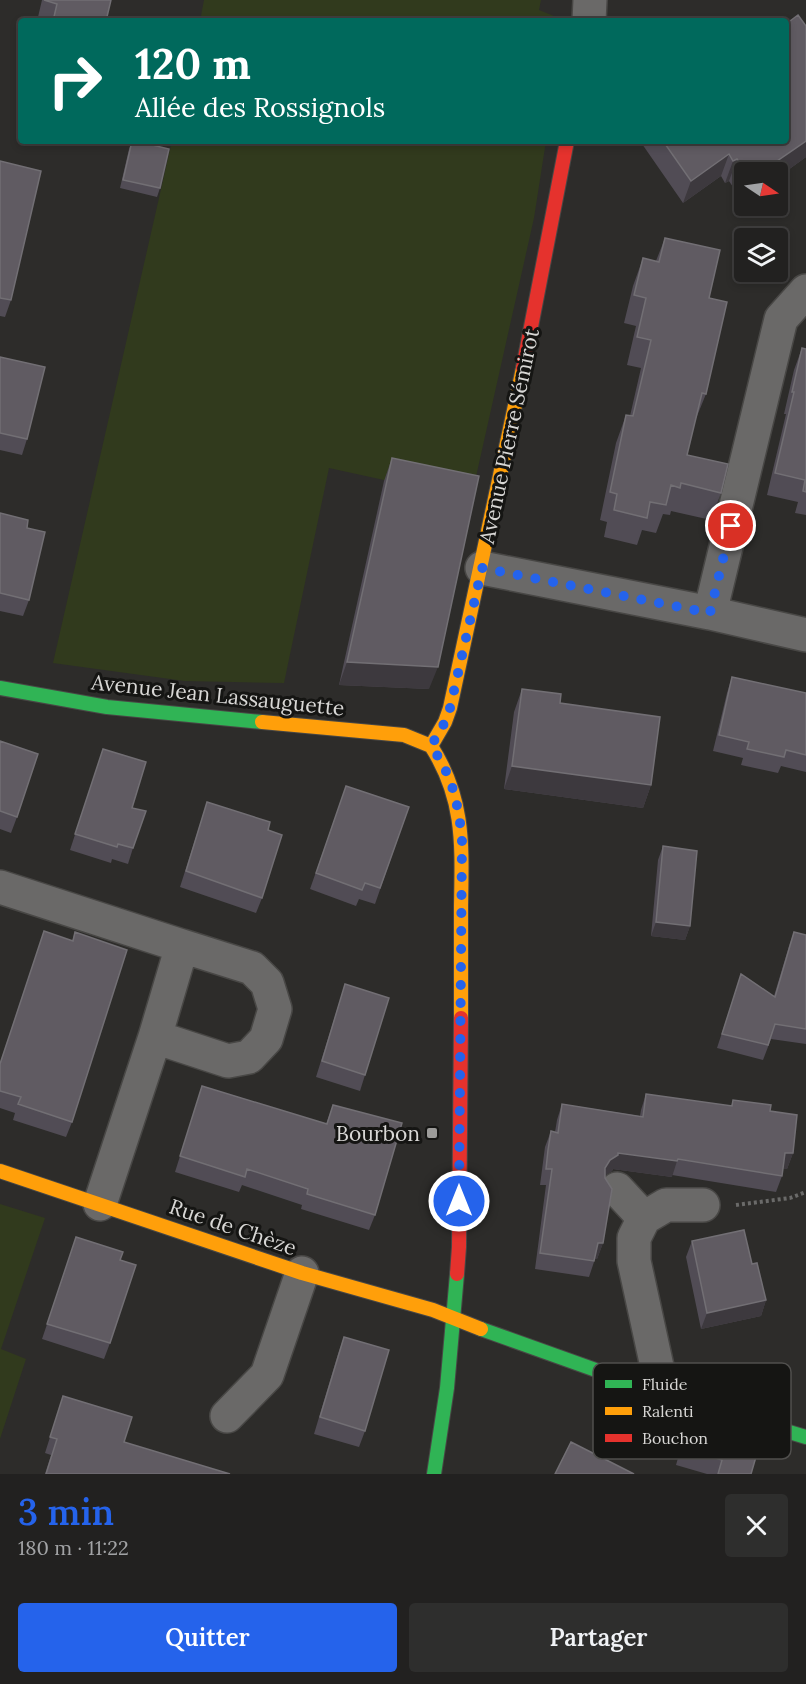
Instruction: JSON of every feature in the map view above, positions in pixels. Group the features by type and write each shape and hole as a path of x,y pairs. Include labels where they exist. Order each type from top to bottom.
{"street":[{"path":"589,18 590,0"},
{"name":"Avenue Pierre Sémirot","path":"431,746 450,708 482,568 539,292 566,144"},
{"path":"710,613 781,319 806,291"},
{"path":"482,568 710,613 806,635"},
{"name":"Avenue Jean Lassauguette","path":"0,688 107,707 404,735 431,746"},
{"path":"431,746 443,763 456,794 462,837 459,1247 447,1388 435,1474"},
{"path":"0,888 252,968 267,983 275,1009 266,1039 249,1057 228,1061 155,1037"},
{"path":"100,1204 155,1037 182,946"},
{"name":"Rue de Chèze","path":"0,1171 302,1273 433,1310 500,1337 593,1370"},
{"path":"617,1189 644,1218"},
{"path":"656,1363 634,1261 634,1238 644,1218 666,1205 703,1205"},
{"path":"227,1416 267,1374 302,1273"},
{"name":"Rue de Chèze","path":"791,1432 806,1437"}],"path":[{"path":"703,1205 745,1205 790,1198 806,1192"}],"green space":[{"path":"204,0 541,0 539,10 559,18 201,18"},
{"path":"171,144 546,144 534,218 471,499 329,468 284,683 185,681 53,663"},
{"path":"0,1204 45,1218 1,1349 26,1359 0,1439"}],"building":[{"path":"44,0 111,0 107,18 54,18 57,4"},
{"path":"798,15 806,26 806,141 776,162 739,162 737,159 733,161 729,154 691,181 665,144 789,144 789,22"},
{"path":"131,144 148,144 169,149 160,188 123,180"},
{"path":"0,161 41,171 11,300 0,298"},
{"path":"665,238 720,250 709,298 727,302 706,394 702,393 687,455 728,464 721,493 681,483 680,488 671,485 666,505 650,502 647,518 614,510 617,494 610,492 626,415 633,416 651,340 637,337 646,298 634,295 643,258 659,262"},
{"path":"802,348 806,349 806,492 803,491 805,480 775,473"},
{"path":"0,357 45,367 27,439 0,433"},
{"path":"392,458 479,476 438,667 347,662"},
{"path":"0,513 28,520 27,528 45,532 29,600 0,593"},
{"path":"732,677 806,693 806,755 786,750 784,757 747,749 749,742 719,735"},
{"path":"522,689 561,694 560,703 660,717 651,785 512,766"},
{"path":"0,741 38,754 17,817 0,811"},
{"path":"103,749 146,762 132,808 146,811 133,848 118,844 117,847 75,834"},
{"path":"346,786 409,807 380,888 365,883 362,890 316,873"},
{"path":"207,802 270,822 268,830 282,835 262,898 186,871"},
{"path":"663,846 697,851 690,926 656,922"},
{"path":"44,931 73,941 75,932 127,950 72,1122 18,1104 21,1097 0,1091 0,1064"},
{"path":"794,932 806,935 806,1029 775,1024 768,1045 722,1034 741,974 775,997"},
{"path":"345,984 389,998 365,1075 322,1061"},
{"path":"202,1086 327,1124 333,1105 402,1123 375,1215 307,1194 308,1189 247,1169 245,1177 180,1156"},
{"path":"646,1094 732,1106 733,1100 771,1105 770,1111 797,1115 793,1153 785,1153 782,1176 678,1159 677,1161 618,1153 605,1168 605,1178 612,1189 603,1243 598,1243 594,1261 540,1253 552,1169 546,1169 548,1150 551,1131 558,1133 562,1104 643,1117"},
{"path":"744,1230 752,1264 757,1263 766,1300 707,1313 692,1241"},
{"path":"76,1237 123,1252 120,1260 136,1265 110,1343 47,1324"},
{"path":"344,1337 389,1350 365,1431 320,1417"},
{"path":"63,1396 132,1417 124,1442 230,1474 46,1474 57,1439 50,1437"},
{"path":"571,1442 593,1453 593,1459 604,1459 634,1474 555,1474"},
{"path":"719,1459 755,1459 751,1474 718,1474 722,1460"}],"traffic: fast":[{"path":"0,688 107,707 262,722"},
{"path":"434,1474 447,1388 457,1274"},
{"path":"481,1329 593,1369"},
{"path":"791,1432 806,1437"}],"traffic: slow":[{"path":"431,746 450,708 523,368"},
{"path":"262,722 404,735 431,746"},
{"path":"431,746 450,785 459,823 462,863 461,1018"},
{"path":"0,1171 302,1273 433,1310 481,1329"}],"traffic: jam":[{"path":"523,368 566,144"},
{"path":"457,1274 461,1018"}],"place":[{"name":"Bourbon","path":"432,1133"}],"route":[{"path":"459,1201 462,837 456,794 443,763 431,746 450,708 482,568 710,613 731,526"}]}
